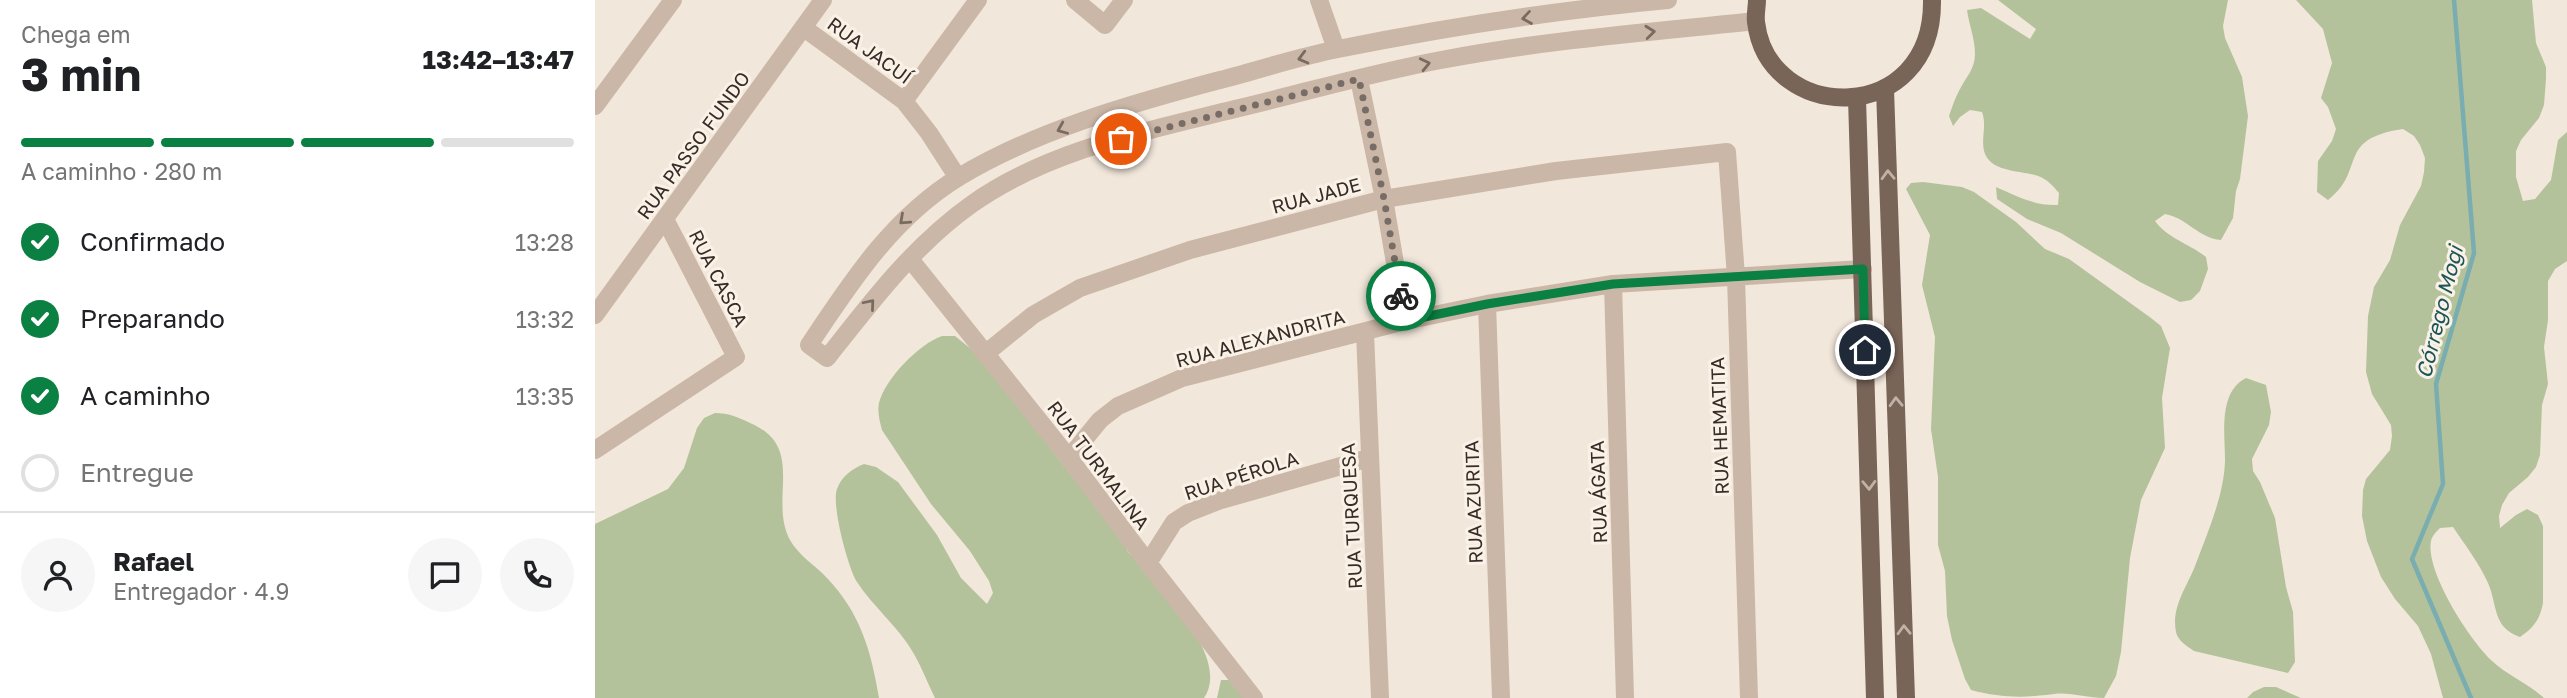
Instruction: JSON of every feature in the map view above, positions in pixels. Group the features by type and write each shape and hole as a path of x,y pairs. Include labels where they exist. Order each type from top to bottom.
{"main road":[{"path":"1757,0 1756,21 1762,44 1774,64 1791,80 1811,92 1834,98 1857,97 1885,89 1908,71 1920,56 1928,38 1933,19 1932,0"},
{"path":"1885,89 1906,698"},
{"path":"1857,97 1875,698"}],"street":[{"path":"595,106 673,0"},
{"name":"RUA PASSO FUNDO","path":"595,315 823,0"},
{"path":"904,101 978,0"},
{"path":"1075,0 1105,25 1124,0"},
{"path":"1319,0 1336,49"},
{"path":"1668,0 1598,6 1336,49 1149,99 1067,126 958,178 906,218 885,239 855,278 809,345 827,358 869,304 928,239 973,203 1036,167 1142,132 1452,58 1600,37 1756,21"},
{"name":"RUA JACUÍ","path":"804,28 904,101 958,178"},
{"path":"1448,30 1454,48 1452,58"},
{"path":"1252,105 1241,92 1241,84 1254,71"},
{"path":"1359,79 1384,199 1405,321"},
{"name":"RUA JADE","path":"985,354 1033,315 1080,288 1189,250 1384,199 1556,171 1727,152"},
{"name":"RUA HEMATITA","path":"1727,152 1736,276 1749,698"},
{"name":"RUA CASCA","path":"595,450 736,357 665,219"},
{"name":"RUA TURMALINA","path":"911,258 1254,698"},
{"name":"RUA ALEXANDRITA","path":"1069,458 1094,426 1118,405 1182,378 1405,321 1487,304 1613,284 1863,269"},
{"name":"RUA ÁGATA","path":"1613,284 1625,698"},
{"name":"RUA AZURITA","path":"1487,304 1501,698"},
{"name":"RUA TURQUESA","path":"1365,332 1380,698"},
{"name":"RUA PÉROLA","path":"1148,564 1174,522 1188,513 1221,499 1369,458"}],"green space":[{"path":"1998,0 2228,0 2223,26 2225,38 2242,77 2248,116 2233,218 2221,240 2206,236 2173,216 2165,214 2155,221 2166,232 2206,257 2208,269 2200,291 2191,300 2180,302 2140,282 2061,233 2027,219 1997,199 1996,187 2026,200 2049,205 2058,205 2059,193 2041,177 2007,170 1987,158 1983,146 1982,112 1970,110 1953,126 1949,116 1975,59 1967,10 1981,8 2030,39 2036,29"},
{"path":"2296,0 2532,0 2536,43 2546,67 2544,105 2539,118 2521,140 2516,151 2516,177 2523,201 2535,199 2551,180 2558,140 2567,132 2567,261 2555,269 2548,281 2548,320 2544,347 2548,384 2542,405 2540,455 2536,467 2528,477 2509,493 2499,516 2500,528 2527,509 2538,515 2543,526 2543,603 2536,623 2520,637 2505,628 2497,615 2484,576 2453,527 2440,528 2432,537 2431,554 2442,586 2471,637 2497,665 2544,698 2443,698 2431,654 2418,626 2381,577 2367,541 2362,516 2363,490 2366,479 2390,450 2392,436 2391,425 2372,394 2366,372 2368,316 2374,287 2390,260 2400,225 2421,186 2425,158 2414,136 2403,129 2382,134 2368,140 2360,148 2347,178 2328,200 2317,192 2318,161 2332,141 2336,129 2328,107 2321,98 2332,63 2323,29"},
{"path":"1911,183 1962,187 1974,192 2016,222 2045,249 2069,259 2151,318 2161,326 2170,348 2162,398 2165,448 2141,500 2130,558 2121,652 2116,676 2104,698 2066,694 2022,697 1993,695 1971,690 1965,679 1947,616 1945,571 1938,545 1938,477 1931,429 1935,337 1922,285 1930,235 1906,189"},
{"path":"942,336 955,336 976,353 1121,539 1128,552 1191,626 1209,664 1210,682 1204,698 935,698 908,644 853,575 841,536 836,497 844,477 864,464 876,467 898,482 937,535 961,578 987,604 993,593 989,581 970,551 931,504 882,430 879,417 878,406 882,394 896,373 923,346"},
{"path":"2246,378 2266,385 2271,412 2269,425 2252,459 2253,471 2275,518 2286,587 2293,612 2295,662 2288,673 2194,651 2181,641 2176,632 2178,606 2210,528 2222,488 2227,403 2237,384"},
{"path":"715,413 750,423 767,433 777,446 782,460 784,524 790,540 839,592 856,619 868,649 879,698 595,698 595,524 668,489 684,468 697,428 704,418"},
{"path":"1221,680 1234,680 1251,698 1217,698"},
{"path":"2264,687 2276,687 2301,698 2247,698"}],"waterway":[{"name":"Córrego Mogi","path":"2454,0 2474,253 2436,384 2443,484 2412,559 2471,698"}],"way so far":[{"path":"1121,139 1359,79 1401,296"}],"route":[{"path":"1401,296 1405,321 1487,304 1613,284 1863,269 1865,350"}]}
